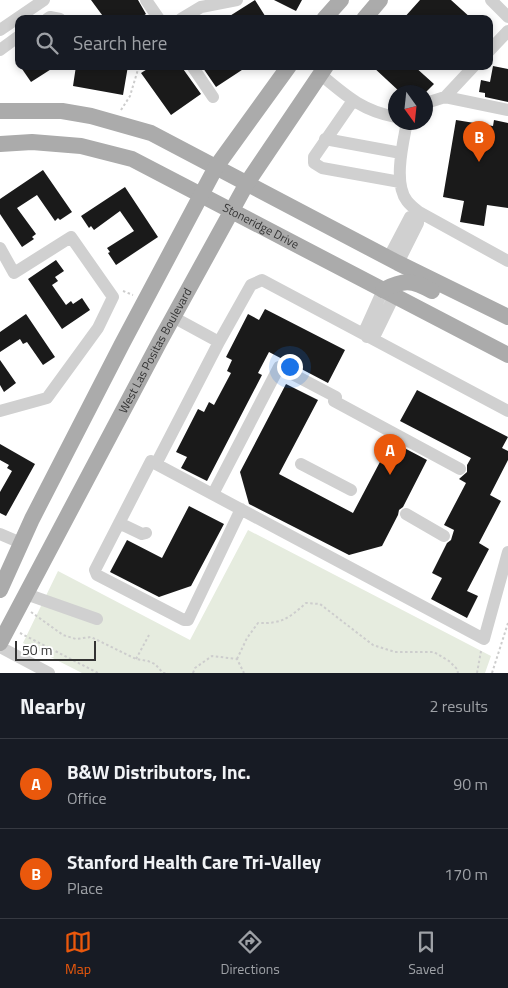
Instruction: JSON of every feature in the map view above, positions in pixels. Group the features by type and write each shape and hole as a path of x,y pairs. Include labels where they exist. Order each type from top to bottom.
{"main road":[{"path":"328,15 341,0"},
{"path":"367,15 380,0"},
{"path":"0,590 21,544 145,300 201,195 216,168 286,70"},
{"name":"West Las Positas Boulevard","path":"0,643 173,317 247,183 323,70"},
{"path":"0,111 62,111 91,116 151,133 394,260 508,317"},
{"name":"Stoneridge Drive","path":"0,144 32,142 81,146 132,159 508,355"},
{"path":"389,293 393,285 410,282 418,284 460,305 483,310 492,308"}],"street":[{"path":"22,15 44,0"},
{"path":"146,0 156,15"},
{"path":"188,15 201,7 237,0"},
{"path":"491,0 508,17"},
{"path":"0,30 15,20"},
{"path":"493,47 508,31"},
{"path":"0,50 15,39"},
{"path":"195,70 212,97"},
{"path":"323,70 352,102 388,115"},
{"path":"445,97 470,70"},
{"path":"433,101 445,97 508,110"},
{"path":"352,102 325,139 314,157 314,163 322,168 400,182"},
{"path":"405,130 401,153 400,182 407,201 419,212 508,261"},
{"path":"325,139 401,153"},
{"path":"394,260 418,223 419,212"},
{"path":"0,248 14,273 71,237 113,297 98,328 47,398 0,411"},
{"path":"508,411 262,280 256,281 251,285 219,342 156,464 484,639 508,552"},
{"path":"367,336 366,330 389,293"},
{"path":"173,317 219,342"},
{"path":"213,494 279,367 460,469"},
{"path":"151,461 95,570 97,575 184,620 188,620 241,509"},
{"path":"301,464 351,490"},
{"path":"406,514 444,536"},
{"path":"119,523 142,534 146,533"},
{"path":"0,534 21,544"},
{"path":"23,600 97,620"},
{"path":"0,647 50,673"}],"path":[{"path":"117,123 122,108 130,96 138,70"},
{"path":"113,297 124,290 145,300"},
{"path":"23,600 62,635 76,639 91,636 136,659 148,660 155,664 163,673 168,673"},
{"path":"236,660 247,638 258,623 283,621 306,602 320,604 373,645 395,652 434,652 449,661 457,669 458,673"},
{"path":"492,673 508,623"},
{"path":"23,635 98,673"},
{"path":"136,659 149,635"},
{"path":"477,673 484,639"},
{"path":"193,673 195,668 212,656 236,660 244,673"}],"shaded area":[{"path":"248,530 491,656 485,673 82,673 23,643 58,571 190,640"}],"building":[{"path":"91,0 138,0 146,14 145,15 102,15"},
{"path":"255,0 264,15 231,15"},
{"path":"274,0 302,0 296,11"},
{"path":"420,0 451,0 468,15 407,15"},
{"path":"493,66 508,69 508,102 485,97 485,93 479,92 481,80 490,82"},
{"path":"23,70 50,70 31,82"},
{"path":"75,70 127,70 123,95 73,86"},
{"path":"146,70 184,70 201,94 171,115 141,73"},
{"path":"204,70 242,70 216,87"},
{"path":"376,70 418,70 434,84 392,85"},
{"path":"456,120 493,126 494,120 508,123 508,208 487,205 484,226 460,222 464,201 443,197"},
{"path":"43,170 72,212 55,221 37,195 17,208 36,234 32,237 34,239 22,247 0,214 0,199"},
{"path":"125,187 158,237 116,265 107,248 134,231 120,211 94,230 91,226 89,228 81,216"},
{"path":"56,260 64,271 55,277 58,281 52,285 66,305 71,301 73,304 82,298 90,310 62,329 28,279"},
{"path":"265,309 345,350 328,383 269,352 258,373 262,375 207,481 181,468 187,457 176,452 198,409 204,412 209,402 214,405 231,373 227,371 232,360 226,357 248,314 259,320"},
{"path":"26,314 55,357 43,365 27,342 23,344 20,339 0,352 0,332"},
{"path":"0,360 16,383 4,392 0,385"},
{"path":"286,384 318,400 279,474 353,513 391,441 427,460 403,507 399,510 382,546 349,555 249,504 240,472"},
{"path":"417,390 508,437 502,448 508,451 508,460 490,495 501,501 479,543 489,549 467,591 478,596 467,618 431,599 442,578 432,573 447,543 451,540 454,530 444,525 466,483 459,479 467,472 467,465 471,458 400,421"},
{"path":"0,444 35,464 6,516 0,513 0,492 12,471 7,468 9,465 0,460"},
{"path":"189,506 224,524 191,586 159,597 110,572 127,540 162,558"}],"place":[{"name":"Stanford Health Care Tri-Valley","path":"479,162"},
{"name":"B&W Distributors, Inc.","path":"390,475"}]}
